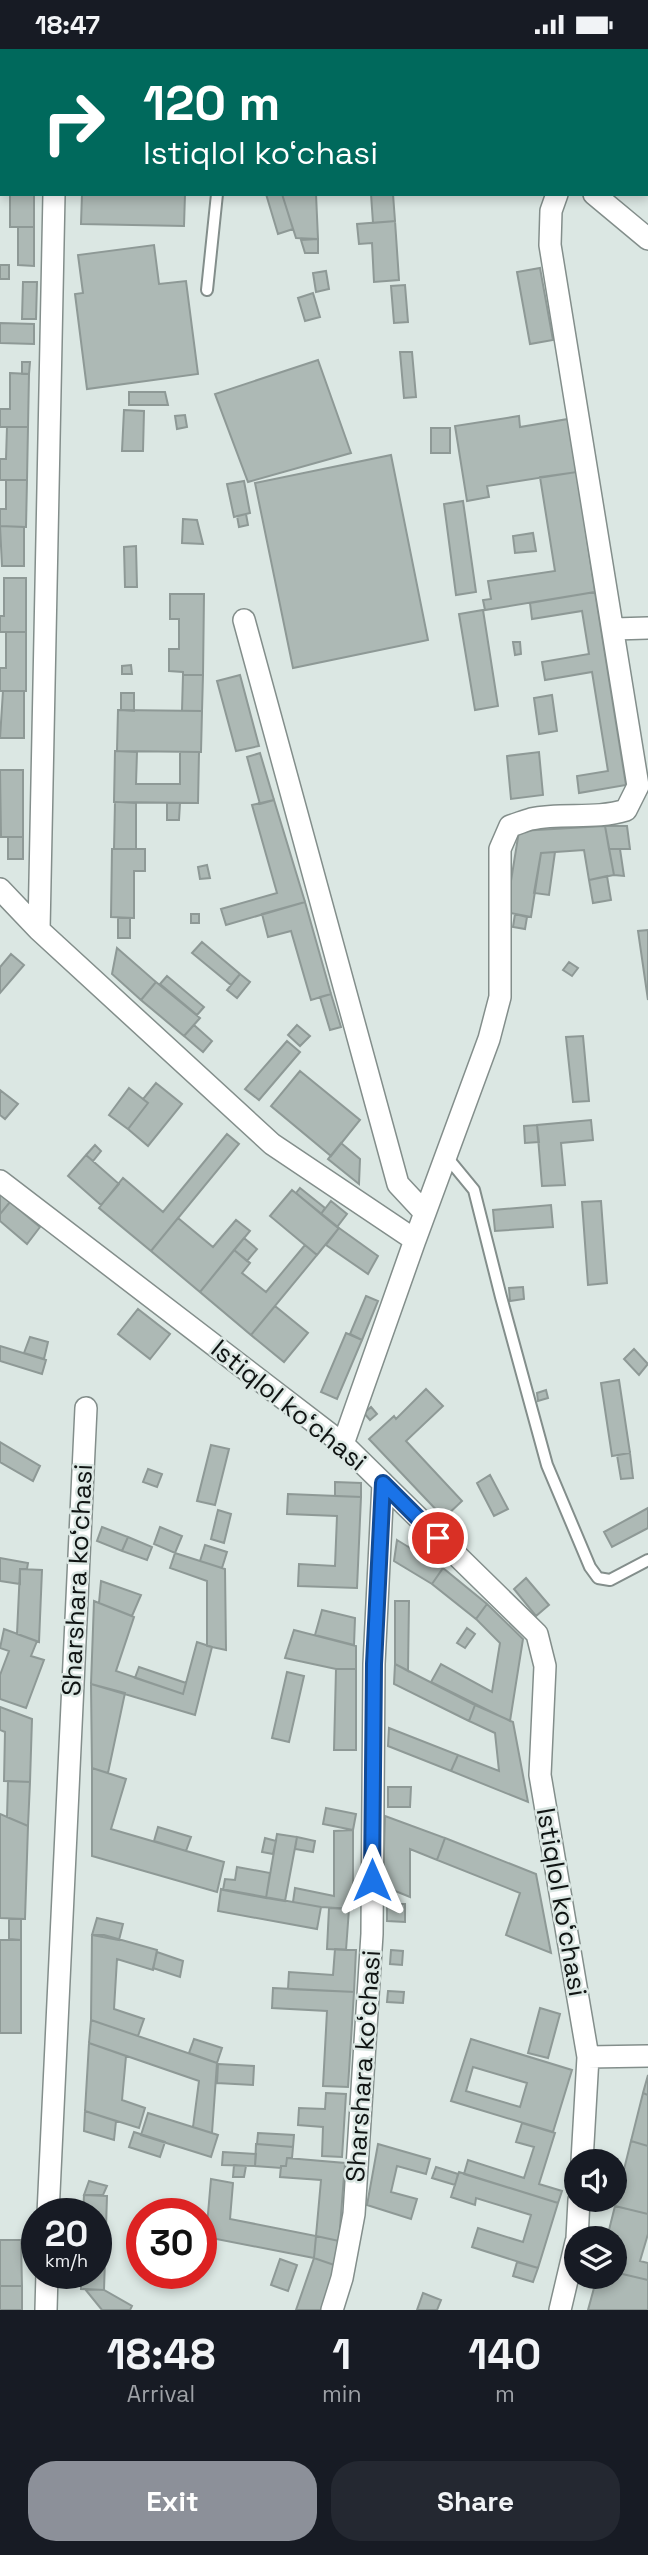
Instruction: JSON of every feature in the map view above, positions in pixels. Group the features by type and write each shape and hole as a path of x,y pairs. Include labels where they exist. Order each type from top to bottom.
{"street":[{"path":"39,930 54,196"},
{"path":"343,1444 489,1039 500,997 499,849 510,826 533,818 604,816 626,810 638,786 550,245 551,211 556,196"},
{"path":"596,196 648,239"},
{"path":"244,620 398,1184 425,1213"},
{"path":"614,629 648,628"},
{"path":"0,889 39,930 272,1144 415,1240"},
{"name":"Istiqlol koʻchasi","path":"0,1181 343,1444 537,1634 545,1667 540,1775 588,2057 583,2149"},
{"name":"Sharshara koʻchasi","path":"49,2198 86,1408"},
{"name":"Sharshara koʻchasi","path":"332,2310 342,2278 354,2214 372,1934 374,1664 383,1483"},
{"path":"588,2057 648,2056"},
{"path":"46,2310 47,2289"},
{"path":"560,2310 565,2289"}],"lane":[{"path":"207,290 217,196"},
{"path":"446,1156 474,1190 500,1297 547,1465 590,1567 598,1578 610,1580 648,1560"}],"building":[{"path":"10,196 34,196 34,227 10,227"},
{"path":"82,196 185,196 184,226 81,224"},
{"path":"267,196 283,196 293,229 278,234"},
{"path":"283,196 316,196 318,239 296,238"},
{"path":"371,196 393,196 395,221 373,223"},
{"path":"395,221 399,280 374,282 372,243 359,244 357,224"},
{"path":"18,227 34,227 34,266 18,265"},
{"path":"318,239 318,253 305,253 301,240"},
{"path":"154,245 159,284 186,281 198,374 87,389 75,294 83,293 78,255"},
{"path":"0,265 9,265 9,279 0,279"},
{"path":"540,268 553,340 530,344 517,272"},
{"path":"326,271 329,289 316,292 313,273"},
{"path":"23,282 37,282 36,319 22,319"},
{"path":"405,285 408,322 394,323 391,286"},
{"path":"313,293 320,317 305,321 298,298"},
{"path":"0,323 34,324 34,344 0,343"},
{"path":"400,352 412,352 416,397 404,398"},
{"path":"318,360 351,453 248,482 215,394"},
{"path":"22,362 30,362 29,374 22,374"},
{"path":"10,373 29,374 28,427 0,427 0,409 10,409"},
{"path":"129,392 165,392 168,405 129,405"},
{"path":"124,410 144,411 143,451 122,451"},
{"path":"185,415 187,427 177,429 175,416"},
{"path":"519,416 520,427 568,419 577,472 487,486 489,497 467,501 455,426"},
{"path":"7,427 28,427 27,480 0,480 0,459 6,459"},
{"path":"431,428 450,428 450,453 431,453"},
{"path":"391,455 428,640 293,668 255,483"},
{"path":"577,472 595,592 485,610 483,600 491,599 488,581 555,571 540,477"},
{"path":"6,480 27,480 26,527 0,526 0,509 6,509"},
{"path":"244,481 250,513 234,517 227,484"},
{"path":"463,501 476,592 456,595 444,504"},
{"path":"246,514 248,525 239,527 237,516"},
{"path":"183,519 197,520 203,544 182,543"},
{"path":"0,526 24,527 24,566 2,566"},
{"path":"533,533 536,551 515,553 513,536"},
{"path":"136,546 137,587 125,587 124,547"},
{"path":"4,578 26,578 26,632 0,632 0,616 4,616"},
{"path":"595,592 626,785 579,793 577,776 608,771 592,672 545,680 542,662 589,654 582,611 532,619 530,603"},
{"path":"170,594 204,594 203,675 183,675 183,672 169,671 169,649 179,649 179,619 170,619"},
{"path":"483,610 498,706 475,710 459,614"},
{"path":"6,632 26,632 26,691 0,691 0,668 6,668"},
{"path":"513,642 520,642 521,654 515,655"},
{"path":"131,665 132,674 122,674 122,666"},
{"path":"183,675 203,675 202,711 182,711"},
{"path":"240,675 259,746 236,751 217,681"},
{"path":"3,691 24,691 24,738 0,738"},
{"path":"121,693 134,693 134,711 121,710"},
{"path":"552,695 557,731 539,734 534,698"},
{"path":"118,710 202,711 201,752 117,751"},
{"path":"115,751 137,752 136,784 180,784 180,752 199,752 198,803 114,802"},
{"path":"539,752 543,795 511,799 507,756"},
{"path":"260,753 274,800 260,804 247,757"},
{"path":"0,770 23,770 23,837 1,837"},
{"path":"274,800 305,902 226,925 221,909 277,893 252,805"},
{"path":"115,802 136,803 136,849 114,849"},
{"path":"167,803 180,803 179,820 167,820"},
{"path":"605,826 627,826 630,849 609,849"},
{"path":"605,826 614,875 589,880 584,850 541,853 531,917 506,912 519,831"},
{"path":"8,837 23,837 23,859 8,859"},
{"path":"112,849 145,849 145,871 134,871 134,918 111,917"},
{"path":"609,849 620,849 624,876 614,875"},
{"path":"555,852 549,895 534,893 541,853"},
{"path":"207,865 210,878 200,879 198,867"},
{"path":"607,876 611,900 593,903 589,880"},
{"path":"305,902 331,994 311,1000 291,931 268,937 262,914"},
{"path":"191,914 199,914 199,923 191,923"},
{"path":"515,914 527,917 525,929 513,927"},
{"path":"118,918 130,918 130,938 118,938"},
{"path":"648,930 648,1000 638,931"},
{"path":"202,942 240,974 231,985 192,953"},
{"path":"117,948 156,982 141,1000 112,974"},
{"path":"11,954 24,965 0,993 0,967"},
{"path":"569,962 578,968 572,976 563,970"},
{"path":"240,974 250,982 237,998 227,990"},
{"path":"167,976 204,1007 197,1015 160,984"},
{"path":"156,982 200,1018 184,1036 141,1000"},
{"path":"331,994 341,1027 330,1030 320,997"},
{"path":"194,1025 212,1041 203,1052 184,1036"},
{"path":"297,1025 310,1036 300,1046 288,1035"},
{"path":"583,1036 589,1101 573,1102 566,1037"},
{"path":"287,1041 300,1052 259,1100 245,1089"},
{"path":"300,1071 360,1120 331,1156 271,1106"},
{"path":"156,1083 182,1104 148,1146 128,1129 148,1103 143,1099"},
{"path":"129,1088 148,1103 128,1129 109,1115"},
{"path":"0,1090 18,1104 5,1119 0,1115"},
{"path":"591,1120 593,1140 561,1143 565,1185 542,1186 537,1125"},
{"path":"537,1125 539,1142 525,1143 524,1126"},
{"path":"227,1134 239,1144 151,1251 99,1208 123,1178 163,1212"},
{"path":"341,1143 360,1159 359,1184 328,1159"},
{"path":"95,1145 101,1151 93,1161 86,1155"},
{"path":"86,1155 119,1184 101,1205 68,1176"},
{"path":"300,1188 325,1208 321,1214 296,1193"},
{"path":"292,1190 339,1228 317,1255 270,1216"},
{"path":"0,1194 10,1202 0,1214"},
{"path":"331,1201 347,1214 337,1227 321,1214"},
{"path":"601,1201 607,1283 588,1285 582,1202"},
{"path":"10,1202 40,1227 27,1244 0,1221 0,1214"},
{"path":"551,1205 553,1227 495,1231 493,1210"},
{"path":"178,1218 213,1247 236,1220 250,1231 200,1292 151,1251"},
{"path":"339,1228 378,1256 368,1274 326,1245"},
{"path":"244,1238 257,1249 247,1261 234,1250"},
{"path":"305,1245 317,1255 251,1335 200,1292 234,1250 250,1263 242,1273 266,1292"},
{"path":"523,1287 524,1299 510,1301 509,1288"},
{"path":"366,1296 378,1301 362,1340 350,1334"},
{"path":"275,1306 308,1333 284,1362 251,1335"},
{"path":"138,1309 170,1334 150,1359 118,1334"},
{"path":"346,1333 362,1340 337,1399 321,1392"},
{"path":"30,1337 48,1342 44,1359 24,1353"},
{"path":"0,1346 46,1360 42,1374 0,1361"},
{"path":"634,1349 648,1364 639,1375 624,1359"},
{"path":"619,1380 630,1453 612,1456 601,1383"},
{"path":"426,1389 443,1406 406,1441 462,1501 444,1518 369,1439 394,1416 396,1419"},
{"path":"546,1390 548,1398 538,1401 537,1393"},
{"path":"371,1407 377,1414 370,1420 364,1413"},
{"path":"0,1442 40,1466 33,1481 0,1462"},
{"path":"211,1445 229,1449 215,1505 197,1501"},
{"path":"630,1453 633,1478 621,1479 617,1455"},
{"path":"148,1469 162,1474 157,1487 143,1482"},
{"path":"490,1475 508,1509 494,1516 477,1483"},
{"path":"335,1482 361,1483 361,1497 335,1496"},
{"path":"288,1494 361,1497 357,1588 298,1586 299,1564 335,1566 337,1516 287,1514"},
{"path":"648,1508 648,1528 612,1547 604,1532"},
{"path":"218,1510 231,1514 224,1543 211,1539"},
{"path":"102,1527 128,1537 122,1551 97,1541"},
{"path":"160,1527 182,1536 175,1553 154,1544"},
{"path":"128,1537 152,1547 147,1560 122,1551"},
{"path":"397,1540 443,1568 432,1584 394,1561"},
{"path":"205,1545 227,1552 222,1568 200,1561"},
{"path":"175,1553 225,1569 226,1650 207,1646 207,1581 170,1568"},
{"path":"0,1558 28,1563 27,1569 20,1569 20,1584 0,1581"},
{"path":"443,1568 487,1604 476,1619 432,1584"},
{"path":"20,1569 42,1570 39,1642 17,1634"},
{"path":"526,1578 549,1605 536,1616 514,1589"},
{"path":"101,1581 141,1595 132,1616 99,1603"},
{"path":"94,1601 134,1617 116,1671 183,1694 197,1642 212,1647 195,1715 91,1684"},
{"path":"395,1601 409,1601 408,1671 395,1664"},
{"path":"487,1604 523,1639 510,1721 431,1682 441,1664 492,1692 500,1643 476,1619"},
{"path":"322,1610 355,1618 354,1645 315,1635"},
{"path":"467,1628 475,1634 465,1648 457,1643"},
{"path":"4,1629 37,1641 31,1656 44,1660 26,1708 0,1699 0,1675 9,1651 0,1648"},
{"path":"294,1630 356,1646 356,1669 336,1669 285,1658"},
{"path":"395,1664 475,1705 469,1721 394,1684"},
{"path":"139,1667 186,1683 183,1694 135,1678"},
{"path":"336,1669 356,1669 356,1750 334,1750"},
{"path":"287,1672 304,1676 289,1742 272,1738"},
{"path":"91,1684 125,1693 108,1773 92,1768"},
{"path":"475,1705 513,1722 528,1802 451,1771 458,1755 499,1771 495,1733 469,1721"},
{"path":"0,1707 32,1719 30,1782 4,1781 5,1732 0,1730"},
{"path":"389,1728 458,1755 451,1771 388,1746"},
{"path":"92,1768 126,1779 111,1829 224,1862 217,1892 92,1856"},
{"path":"8,1781 30,1782 28,1826 7,1817"},
{"path":"388,1787 411,1787 410,1807 388,1807"},
{"path":"326,1808 356,1814 353,1830 323,1824"},
{"path":"0,1814 28,1826 25,1919 0,1918"},
{"path":"385,1816 445,1838 437,1860 410,1849 410,1897 383,1886"},
{"path":"158,1827 191,1837 186,1851 154,1841"},
{"path":"353,1830 353,1909 293,1902 295,1888 334,1896 334,1831"},
{"path":"277,1834 297,1837 285,1901 266,1898"},
{"path":"297,1837 315,1841 313,1852 295,1849"},
{"path":"265,1838 276,1841 273,1854 262,1852"},
{"path":"445,1838 536,1874 551,1953 506,1935 520,1893 437,1860"},
{"path":"237,1867 270,1873 266,1898 223,1890 225,1879 235,1880"},
{"path":"221,1889 321,1907 317,1929 218,1911"},
{"path":"387,1904 405,1904 405,1922 387,1921"},
{"path":"329,1908 349,1909 346,1950 327,1949"},
{"path":"97,1918 123,1924 119,1940 92,1935"},
{"path":"9,1919 21,1919 21,1940 9,1939"},
{"path":"92,1935 104,1935 157,1950 153,1970 117,1959 114,2009 144,2019 138,2036 91,2020"},
{"path":"0,1940 21,1940 21,2033 0,2033"},
{"path":"335,1949 356,1950 354,1992 288,1989 289,1972 333,1975"},
{"path":"391,1950 403,1951 402,1965 390,1964"},
{"path":"157,1952 183,1961 180,1977 153,1968"},
{"path":"273,1988 354,1992 348,2087 323,2086 327,2011 272,2008"},
{"path":"388,1991 404,1992 403,2003 387,2002"},
{"path":"540,2008 560,2014 548,2058 528,2053"},
{"path":"91,2020 217,2063 212,2133 193,2127 199,2081 89,2043"},
{"path":"194,2039 222,2048 217,2063 189,2053"},
{"path":"471,2039 572,2070 553,2132 451,2101","holes":["473,2067 527,2083 520,2107 466,2091"]},
{"path":"89,2043 126,2056 122,2100 145,2108 139,2128 85,2111"},
{"path":"218,2064 254,2066 253,2085 217,2083"},
{"path":"648,2075 648,2095 643,2093"},
{"path":"326,2093 346,2094 342,2157 322,2156 323,2127 298,2125 299,2108 325,2109"},
{"path":"643,2093 648,2095 648,2146 631,2141"},
{"path":"85,2111 116,2121 114,2140 84,2131"},
{"path":"148,2113 218,2135 211,2157 141,2135"},
{"path":"522,2123 555,2133 539,2184 562,2191 558,2203 464,2174 468,2160 524,2178 534,2147 516,2142"},
{"path":"134,2132 165,2142 160,2157 129,2147"},
{"path":"258,2133 294,2135 293,2147 257,2144"},
{"path":"631,2141 648,2146 648,2214 627,2209 627,2157"},
{"path":"256,2144 293,2147 292,2158 287,2158 286,2166 281,2168 255,2166"},
{"path":"378,2144 430,2159 426,2174 397,2166 391,2192 417,2199 411,2219 367,2205"},
{"path":"223,2152 256,2154 255,2166 222,2165"},
{"path":"287,2158 345,2163 339,2241 316,2236 321,2180 280,2177 281,2166 286,2166"},
{"path":"234,2165 246,2166 244,2177 233,2177"},
{"path":"436,2167 458,2174 455,2185 432,2178"},
{"path":"459,2172 558,2203 538,2268 472,2247 478,2228 523,2242 531,2215 476,2198 475,2205 451,2197"},
{"path":"211,2179 233,2183 230,2219 316,2236 314,2258 217,2239 217,2198 209,2198"},
{"path":"89,2181 107,2186 103,2195 84,2195"},
{"path":"84,2195 107,2196 107,2198 84,2198"},
{"path":"627,2209 648,2214 648,2234 640,2261 648,2263 648,2280 627,2275 627,2226 610,2226 614,2212 627,2212"},
{"path":"316,2236 339,2241 337,2266 314,2258"},
{"path":"0,2240 21,2240 21,2286 0,2286"},
{"path":"314,2258 337,2266 321,2310 296,2310"},
{"path":"280,2259 297,2265 288,2291 271,2285"},
{"path":"517,2262 538,2268 533,2282 513,2276"},
{"path":"627,2275 648,2280 648,2310 588,2310 594,2289 627,2289"},
{"path":"0,2286 21,2286 22,2310 0,2310"},
{"path":"85,2289 104,2290 132,2306 130,2310 102,2310"},
{"path":"423,2293 441,2300 437,2310 417,2310"}],"route":[{"path":"372,1880 374,1664 383,1483 438,1538"}]}
